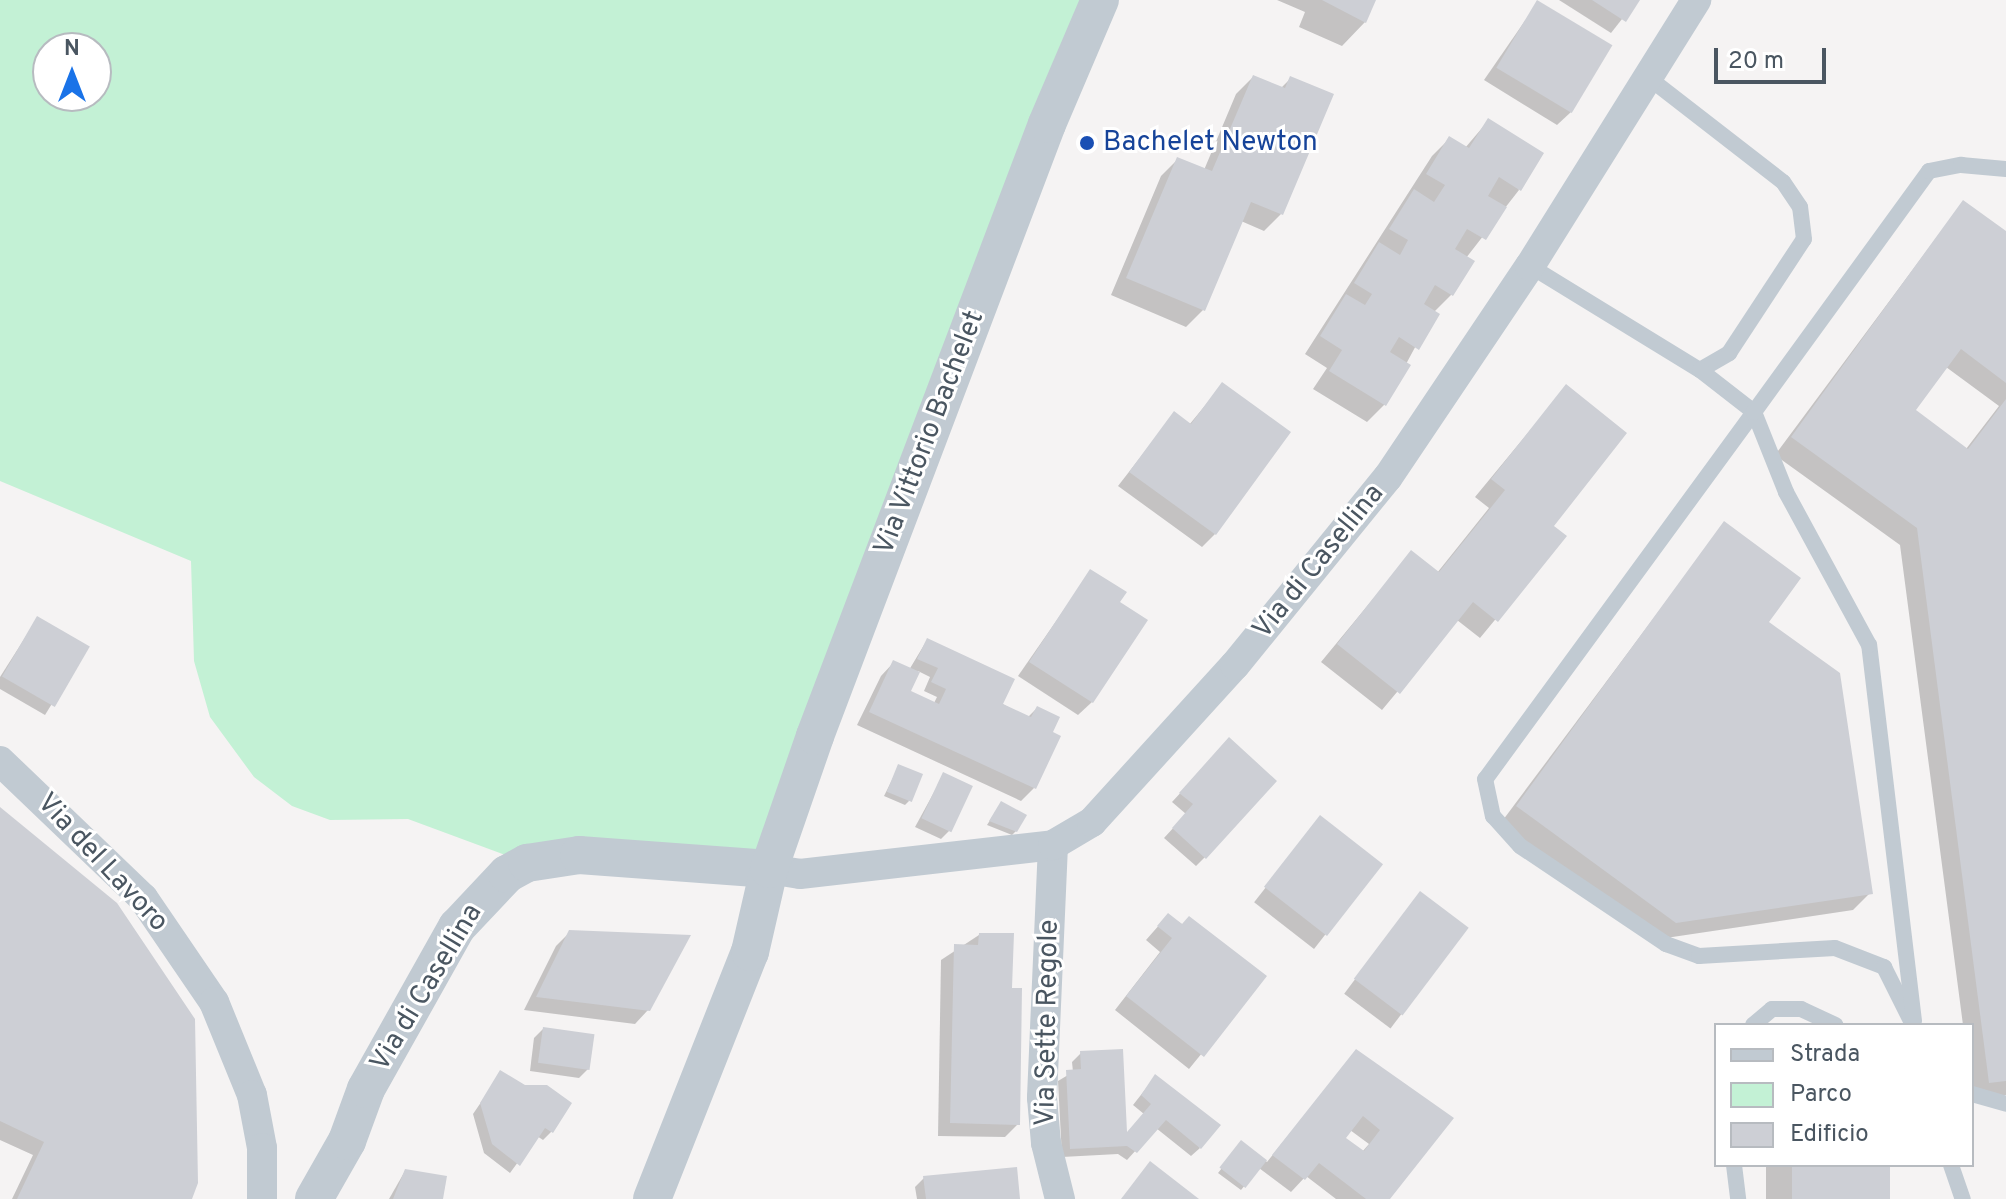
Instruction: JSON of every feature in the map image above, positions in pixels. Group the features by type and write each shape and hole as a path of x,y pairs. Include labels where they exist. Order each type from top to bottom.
{"street":[{"name":"Via Vittorio Bachelet","path":"769,869 942,400 1100,0"},
{"name":"Via di Casellina","path":"314,1199 347,1141 366,1089 457,927 507,874 527,863 579,855 800,874 1053,845 1092,822 1310,575 1388,477 1530,266 1645,75 1696,0"},
{"name":"Via del Lavoro","path":"0,761 143,898 214,1002 252,1095 262,1148 262,1199"},
{"name":"Via Sette Regole","path":"1053,845 1042,1098 1046,1143 1060,1199"},
{"path":"652,1199 750,952 769,869"},
{"name":"Via di Casellina","path":"289,1199 327,1133 366,1089"}],"lane":[{"path":"1645,75 1783,182 1800,207 1804,239 1729,353 1700,370"},
{"path":"1913,1023 1884,967 1835,948 1699,956 1666,944 1520,846 1493,816 1485,779 1929,171 1961,165 2006,169"},
{"path":"1530,266 1700,370 1754,412 1786,492 1869,645 1914,1023"},
{"path":"1755,1023 1772,1009 1801,1009 1831,1023"},
{"path":"1974,1095 2006,1104"},
{"path":"1734,1167 1738,1199"},
{"path":"1952,1167 1963,1199"}],"green space":[{"path":"0,0 1100,0 769,869 527,863 408,819 330,820 292,806 254,777 210,717 194,661 191,561 0,481"}],"building":[{"path":"1322,0 1376,0 1366,23"},
{"path":"1537,0 1612,45 1572,113 1496,68"},
{"path":"1592,0 1640,0 1626,22"},
{"path":"1253,75 1285,88 1290,76 1334,94 1283,215 1251,202 1205,311 1126,278 1177,157 1212,171"},
{"path":"1488,118 1544,153 1521,191 1499,177 1488,196 1507,207 1486,240 1467,229 1455,249 1475,261 1453,296 1435,285 1424,304 1440,314 1419,350 1399,337 1390,352 1411,365 1386,406 1329,371 1342,350 1320,336 1346,294 1365,305 1372,294 1354,283 1379,242 1400,255 1408,240 1389,229 1414,189 1434,202 1445,185 1426,174 1449,136 1469,148"},
{"path":"1963,200 2006,231 2006,383 1961,349 1916,410 1968,449 2006,399 2006,1081 1989,1083 1917,528 1791,437"},
{"path":"1222,382 1291,432 1216,535 1129,472 1174,411 1191,424"},
{"path":"1566,384 1627,433 1554,526 1567,536 1498,622 1473,602 1400,694 1337,644 1411,550 1439,572 1505,490 1491,479"},
{"path":"1724,521 1801,578 1769,622 1840,673 1873,894 1676,923 1516,806"},
{"path":"1090,569 1127,592 1120,602 1148,620 1093,703 1029,662"},
{"path":"37,616 90,646 55,707 2,677"},
{"path":"927,638 1015,679 1003,704 1031,717 1037,706 1060,717 1053,732 1061,736 1036,789 869,712 893,660 920,672 911,691 939,704 946,689 931,682 938,668 917,659"},
{"path":"1229,737 1277,781 1206,859 1172,828 1193,804 1179,793"},
{"path":"898,764 923,774 912,802 887,792"},
{"path":"943,772 973,786 951,832 921,818"},
{"path":"1001,801 1027,815 1017,832 989,821"},
{"path":"0,807 117,903 195,1019 198,1183 192,1199 17,1199 44,1142 0,1121"},
{"path":"1320,815 1383,864 1327,936 1264,887"},
{"path":"1420,891 1469,928 1403,1016 1354,979"},
{"path":"1168,913 1182,924 1189,916 1267,976 1204,1057 1126,996 1172,938 1157,926"},
{"path":"569,930 691,935 650,1011 536,997"},
{"path":"979,933 1014,933 1012,988 1022,988 1020,1125 950,1123 954,944 978,945"},
{"path":"543,1027 594,1034 589,1070 538,1063"},
{"path":"1123,1049 1127,1132 1151,1104 1141,1095 1155,1074 1221,1125 1201,1149 1166,1120 1137,1153 1127,1146 1070,1149 1066,1070 1081,1069 1080,1051"},
{"path":"1356,1049 1454,1118 1390,1199 1366,1199 1319,1163 1305,1180 1272,1155","holes":["1363,1116 1380,1130 1364,1151 1346,1138"]},
{"path":"500,1070 525,1085 547,1085 572,1103 553,1133 545,1128 520,1166 492,1144 480,1103"},
{"path":"1241,1140 1267,1160 1245,1188 1219,1168"},
{"path":"1150,1161 1199,1199 1121,1199"},
{"path":"1017,1167 1020,1199 926,1199 923,1176"},
{"path":"1792,1167 1890,1167 1890,1199 1792,1199"},
{"path":"405,1169 447,1176 443,1199 393,1199"}],"place":[{"name":"Bachelet Newton","path":"1087,143"}]}
